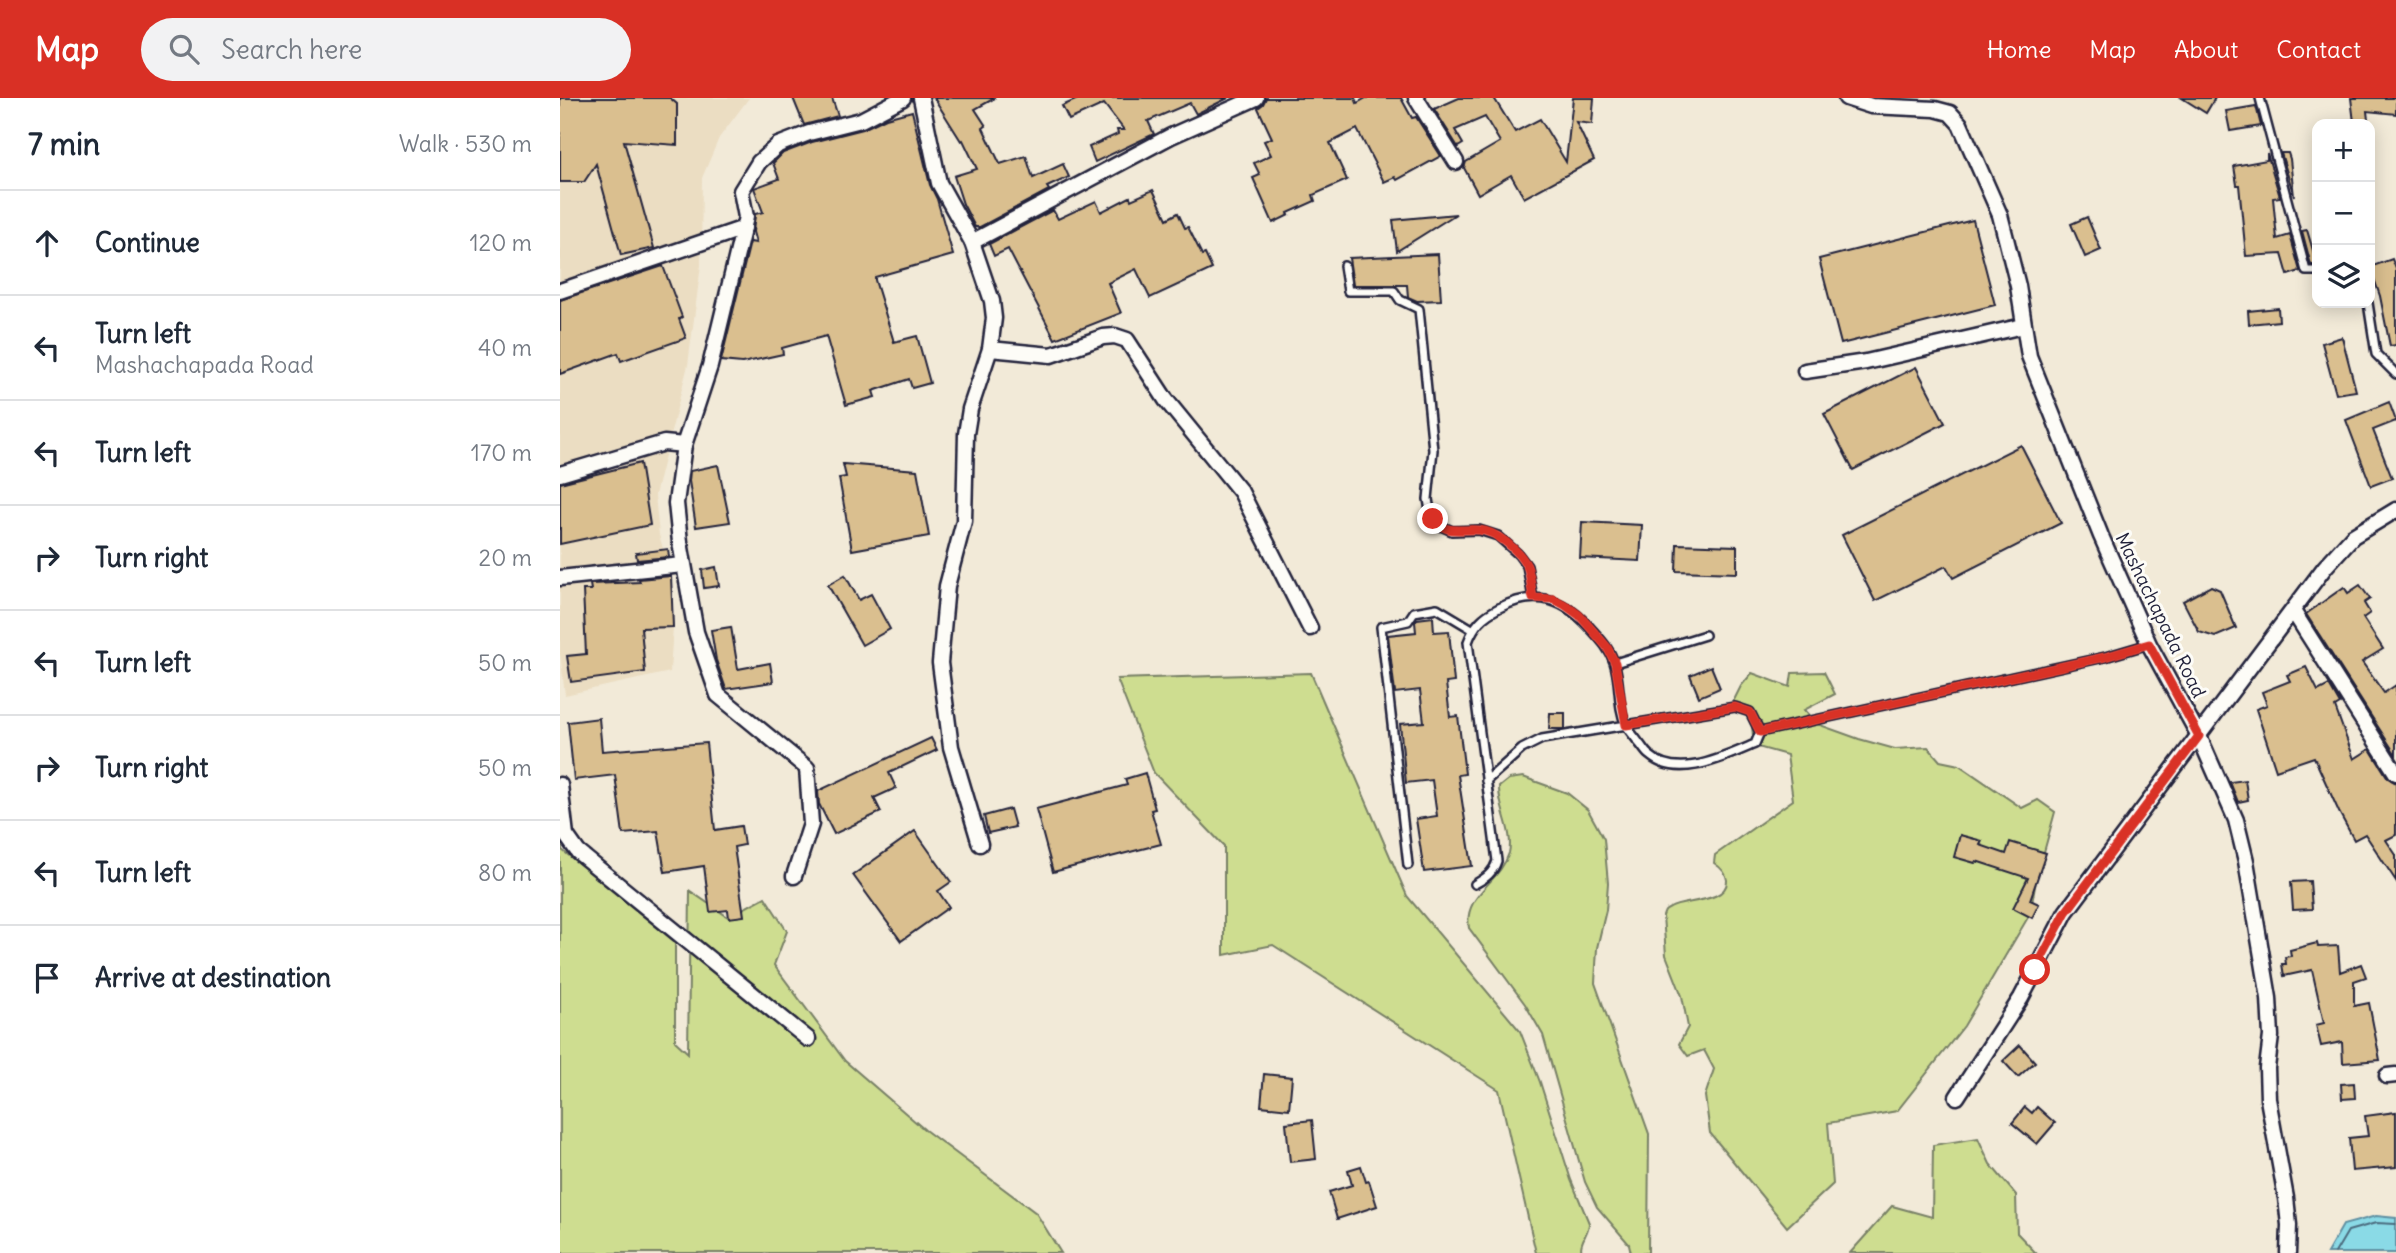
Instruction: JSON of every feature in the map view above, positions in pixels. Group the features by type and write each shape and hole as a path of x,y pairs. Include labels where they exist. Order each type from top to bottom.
{"street":[{"path":"794,876 811,824 807,768 718,695 696,632 683,565 676,503 684,444 710,366 744,228 746,217 741,191 759,162 778,145 809,132 861,120 903,98"},
{"path":"921,98 939,183 972,242 992,302 993,333 990,349 970,409 966,434 964,521 947,586 940,663 951,747 980,844"},
{"path":"972,242 1171,136 1256,98"},
{"path":"1416,98 1456,162"},
{"name":"Mashachapada Road","path":"1846,98 1871,106 1950,113 1960,124 2000,215 2018,286 2029,356 2080,486 2149,644 2199,736 2235,820 2246,861 2269,998 2271,1037 2267,1068 2268,1099 2286,1198 2288,1253"},
{"path":"560,291 744,228"},
{"path":"1805,371 1866,362 2023,326"},
{"path":"990,349 1051,355 1103,337 1115,336 1127,340 1166,400 1241,492 1310,628"},
{"path":"560,474 664,443 684,444"},
{"path":"1957,1097 2021,998 2066,912 2325,567 2353,536 2396,510"},
{"path":"560,578 683,565"},
{"path":"2293,611 2396,772"},
{"path":"560,785 566,835 578,852 808,1039"}],"lane":[{"path":"2260,98 2306,271 2312,271"},
{"path":"1344,266 1348,291 1394,291 1400,300 1419,309 1433,450 1428,499 1433,519 1452,531 1479,530 1497,536 1518,554 1527,566 1533,598"},
{"path":"2369,308 2376,354 2396,374"},
{"path":"1475,884 1494,870 1497,861 1486,781 1468,642 1472,629 1486,615 1508,604 1533,598 1554,599 1579,615 1607,647 1615,663 1626,725 1649,755 1666,765 1703,764 1755,744 1760,732 1750,712 1735,707 1626,725 1542,739 1522,749 1486,781"},
{"path":"1408,864 1381,627 1408,621 1414,612 1437,608 1472,629"},
{"path":"1615,663 1705,635"},
{"path":"1760,732 2105,657 2149,644"}],"shaded area":[{"path":"560,98 749,98 719,138 702,178 701,265 688,365 655,495 659,535 671,575 673,627 670,672 565,695 560,653"}],"green space":[{"path":"1824,672 1835,694 1804,710 1817,724 1895,749 1928,747 1940,761 1959,765 2022,808 2038,800 2055,812 2030,914 1964,1026 1897,1111 1828,1123 1833,1184 1787,1227 1710,1133 1705,1096 1714,1069 1704,1050 1688,1056 1679,1044 1688,1027 1682,996 1666,955 1663,916 1676,905 1704,900 1720,893 1727,880 1724,872 1714,863 1715,855 1793,800 1787,755 1754,746 1751,716 1730,708 1741,686 1752,673 1790,687 1792,673"},
{"path":"1311,673 1407,896 1520,1031 1540,1082 1571,1180 1589,1223 1581,1245 1582,1253 1536,1253 1499,1090 1273,945 1224,955 1224,846 1154,773 1117,679"},
{"path":"1523,777 1567,793 1588,810 1604,839 1608,883 1606,910 1597,948 1595,983 1649,1134 1648,1253 1631,1253 1629,1244 1597,1207 1585,1182 1543,1035 1525,1004 1469,928 1471,906 1498,872 1509,853 1509,837 1499,787 1509,779"},
{"path":"560,834 562,850 675,942 675,1041 688,1053 690,891 728,917 765,897 787,931 774,965 845,1061 925,1130 1036,1213 1061,1253 560,1253"},
{"path":"1978,1138 1990,1164 2016,1195 2017,1233 2036,1253 1850,1253 1892,1206 1932,1217 1933,1145"}],"water":[{"path":"2376,1216 2396,1218 2396,1253 2327,1253 2343,1225"}],"building":[{"path":"560,98 670,98 677,104 677,145 624,141 654,248 621,255 596,164 584,182 560,182"},
{"path":"793,98 832,98 838,116 804,125"},
{"path":"934,98 995,98 975,109 986,126 983,128 1000,164 1026,156 1033,178 1063,164 1069,177 980,227 975,227 963,204 954,176 977,169 963,140 961,141"},
{"path":"1080,98 1228,98 1196,114 1190,103 1148,121 1154,134 1095,162 1089,147 1118,134 1117,130 1124,130 1104,104 1069,120 1062,106"},
{"path":"1266,98 1355,98 1357,103 1366,98 1401,98 1412,118 1416,117 1441,156 1397,180 1395,177 1384,182 1357,129 1330,143 1347,180 1313,195 1315,201 1273,223 1253,178 1260,175 1254,163 1271,155 1264,141 1272,138 1258,108"},
{"path":"1459,98 1494,98 1515,132 1540,119 1566,162 1573,98 1594,98 1592,124 1576,122 1594,160 1524,198 1511,175 1478,194 1464,168 1466,162 1500,142 1485,117 1455,130 1463,144 1458,147 1434,109"},
{"path":"2182,98 2215,98 2206,113"},
{"path":"2351,98 2396,98 2396,114 2367,111 2368,119 2354,119"},
{"path":"2256,106 2261,126 2230,131 2226,111"},
{"path":"912,111 930,185 937,199 953,255 875,277 875,280 894,342 917,336 930,383 912,388 909,379 873,391 875,397 846,405 826,336 782,348 783,354 742,363 721,361 750,242 756,243 753,232 755,214 763,212 754,188 779,179 773,163 783,153 812,142 863,129 886,118"},
{"path":"2267,153 2280,197 2273,198 2277,239 2290,235 2300,271 2288,275 2282,254 2246,256 2239,185 2234,166 2267,160"},
{"path":"2281,153 2288,153 2290,159 2294,196"},
{"path":"1153,190 1167,219 1178,213 1212,269 1150,298 1136,269 1108,283 1121,313 1055,339 1008,249 994,256 989,244 1053,210 1058,219 1096,201 1101,212 1130,197 1131,200"},
{"path":"1456,214 1397,251 1393,220"},
{"path":"2087,217 2101,250 2085,257 2071,224"},
{"path":"1973,220 1995,305 1841,344 1819,259"},
{"path":"2307,230 2312,248 2312,265 2311,265 2302,231"},
{"path":"1438,254 1441,300 1417,301 1408,297 1407,285 1353,285 1349,258"},
{"path":"2392,259 2396,269 2396,345 2390,346 2375,282 2375,265"},
{"path":"663,266 682,317 679,319 686,338 621,361 618,353 560,374 560,300"},
{"path":"2278,308 2279,321 2249,324 2248,311"},
{"path":"2342,337 2356,391 2336,394 2322,343"},
{"path":"1916,367 1945,423 1853,470 1824,414"},
{"path":"2389,402 2396,421 2373,430 2392,478 2371,486 2346,420"},
{"path":"2021,445 2061,523 1953,578 1946,566 1875,601 1842,535"},
{"path":"640,463 650,525 560,544 560,483"},
{"path":"843,464 917,470 929,536 852,550 839,478 846,477"},
{"path":"718,465 730,522 696,527 690,471"},
{"path":"1582,522 1642,525 1640,561 1580,558"},
{"path":"1677,544 1737,546 1737,573 1676,571"},
{"path":"668,549 669,557 637,560 636,553"},
{"path":"716,567 719,586 704,588 702,570"},
{"path":"845,575 859,600 871,594 890,629 862,645 828,585"},
{"path":"671,576 673,627 641,628 645,672 571,682 567,656 586,654 583,590 591,590 590,584 640,582 639,579"},
{"path":"2360,585 2370,599 2364,603 2370,613 2363,618 2383,649 2362,662 2384,693 2396,685 2396,755 2306,614 2344,587 2348,593"},
{"path":"2211,586 2220,590 2236,628 2215,637 2199,632 2183,601"},
{"path":"1433,617 1434,632 1449,631 1454,682 1446,683 1450,717 1458,716 1465,774 1458,775 1472,866 1424,872 1416,819 1437,816 1432,780 1406,783 1400,724 1424,722 1420,690 1395,693 1388,635 1416,632 1417,619"},
{"path":"731,627 738,669 770,663 773,682 726,689 716,660 711,630"},
{"path":"1711,666 1720,688 1699,697 1690,675"},
{"path":"2306,667 2318,691 2329,685 2340,704 2335,707 2354,759 2370,749 2388,778 2396,783 2396,835 2386,840 2396,855 2396,881 2365,834 2354,840 2314,757 2276,770 2256,709 2267,705 2262,692 2290,681 2287,675"},
{"path":"1550,713 1565,713 1565,729 1549,729"},
{"path":"599,718 602,751 706,743 715,830 741,826 744,845 734,847 744,916 729,918 728,910 710,912 704,866 665,872 658,831 623,834 615,775 574,780 568,722"},
{"path":"931,738 937,750 889,773 896,788 874,798 881,812 834,834 819,804 818,791"},
{"path":"1145,773 1155,809 1151,810 1161,844 1053,872 1036,809 1127,785 1125,779"},
{"path":"2245,780 2248,800 2238,802 2230,782"},
{"path":"1010,809 1015,827 988,833 984,816"},
{"path":"915,831 951,882 938,891 949,907 901,941 853,875"},
{"path":"1960,835 1982,841 1980,845 2006,854 2010,842 2046,853 2030,900 2039,904 2032,918 2013,908 2028,878 1976,861 1975,863 1954,857"},
{"path":"2310,881 2312,909 2293,910 2291,882"},
{"path":"2317,943 2318,947 2338,946 2340,972 2361,964 2366,977 2354,981 2354,1006 2369,1003 2380,1060 2343,1063 2342,1042 2321,1046 2316,1025 2324,1023 2312,970 2284,976 2282,964 2286,964 2285,957 2291,956 2290,950"},
{"path":"2020,1045 2035,1062 2018,1077 2003,1061"},
{"path":"1264,1074 1292,1077 1289,1109 1261,1106"},
{"path":"2354,1083 2355,1098 2342,1099 2341,1084"},
{"path":"2025,1107 2032,1113 2037,1107 2055,1123 2037,1144 2012,1123"},
{"path":"2396,1112 2396,1167 2352,1171 2349,1138 2368,1136 2365,1116"},
{"path":"1312,1120 1316,1159 1290,1162 1286,1123"},
{"path":"1361,1166 1377,1206 1337,1219 1329,1192 1352,1185 1348,1170"}],"route":[{"path":"1433,519 1452,531 1479,530 1497,536 1518,554 1527,566 1533,598 1554,599 1579,615 1607,647 1615,663 1626,725 1735,707 1750,712 1760,732 2105,657 2149,644 2199,736 2066,912 2035,970"}]}
